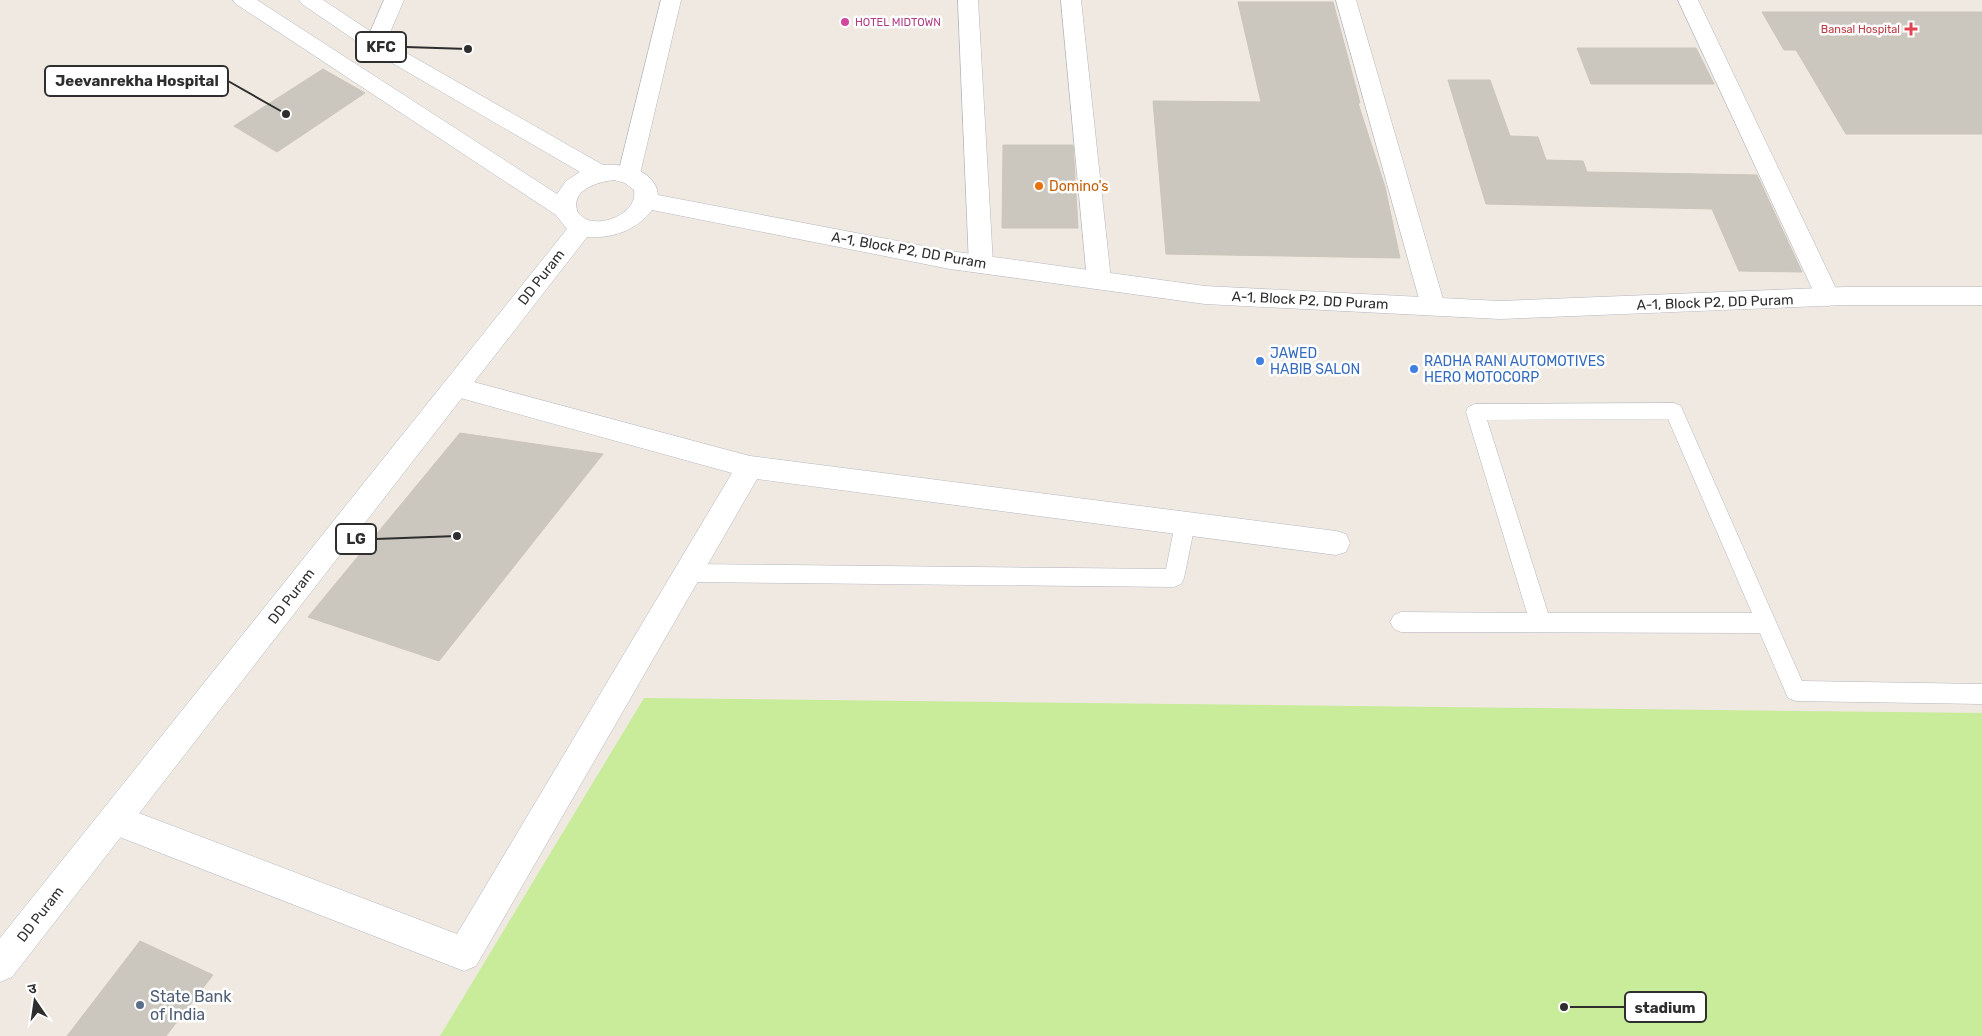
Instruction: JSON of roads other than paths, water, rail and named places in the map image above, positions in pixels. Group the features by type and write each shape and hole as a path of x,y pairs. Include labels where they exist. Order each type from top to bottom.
{"street":[{"path":"243,0 573,218 597,229 613,227 628,221 640,212 646,201 646,190 640,180 629,174 599,173 583,179 572,188 565,199 573,218"},
{"path":"309,0 375,44 599,173"},
{"path":"375,44 394,0"},
{"path":"629,174 671,0"},
{"path":"968,0 981,264"},
{"path":"1070,0 1099,280"},
{"path":"1346,0 1433,306"},
{"path":"1688,0 1828,297"},
{"name":"A-1, Block P2, DD Puram","path":"646,201 981,264 1205,295 1500,310 1828,297 1982,296"},
{"name":"DD Puram","path":"0,965 455,387 573,218"},
{"path":"455,387 750,467 1336,543"},
{"path":"115,820 464,954 750,467"}],"lane":[{"path":"1541,623 1475,412 1674,411 1796,691 1982,694"},
{"path":"688,572 1174,578 1185,524"},
{"path":"1401,622 1766,623"}],"place":[{"name":"HOTEL MIDTOWN","path":"845,22"},
{"name":"Bansal Hospital","path":"1911,29"},
{"name":"KFC","path":"468,49"},
{"name":"Jeevanrekha Hospital","path":"286,114"},
{"name":"Domino's","path":"1039,186"},
{"name":"JAWED HABIB SALON","path":"1260,361"},
{"name":"RADHA RANI AUTOMOTIVES HERO MOTOCORP","path":"1414,369"},
{"name":"LG","path":"457,536"},
{"name":"State Bank of India","path":"140,1005"},
{"name":"stadium","path":"1564,1007"}]}
